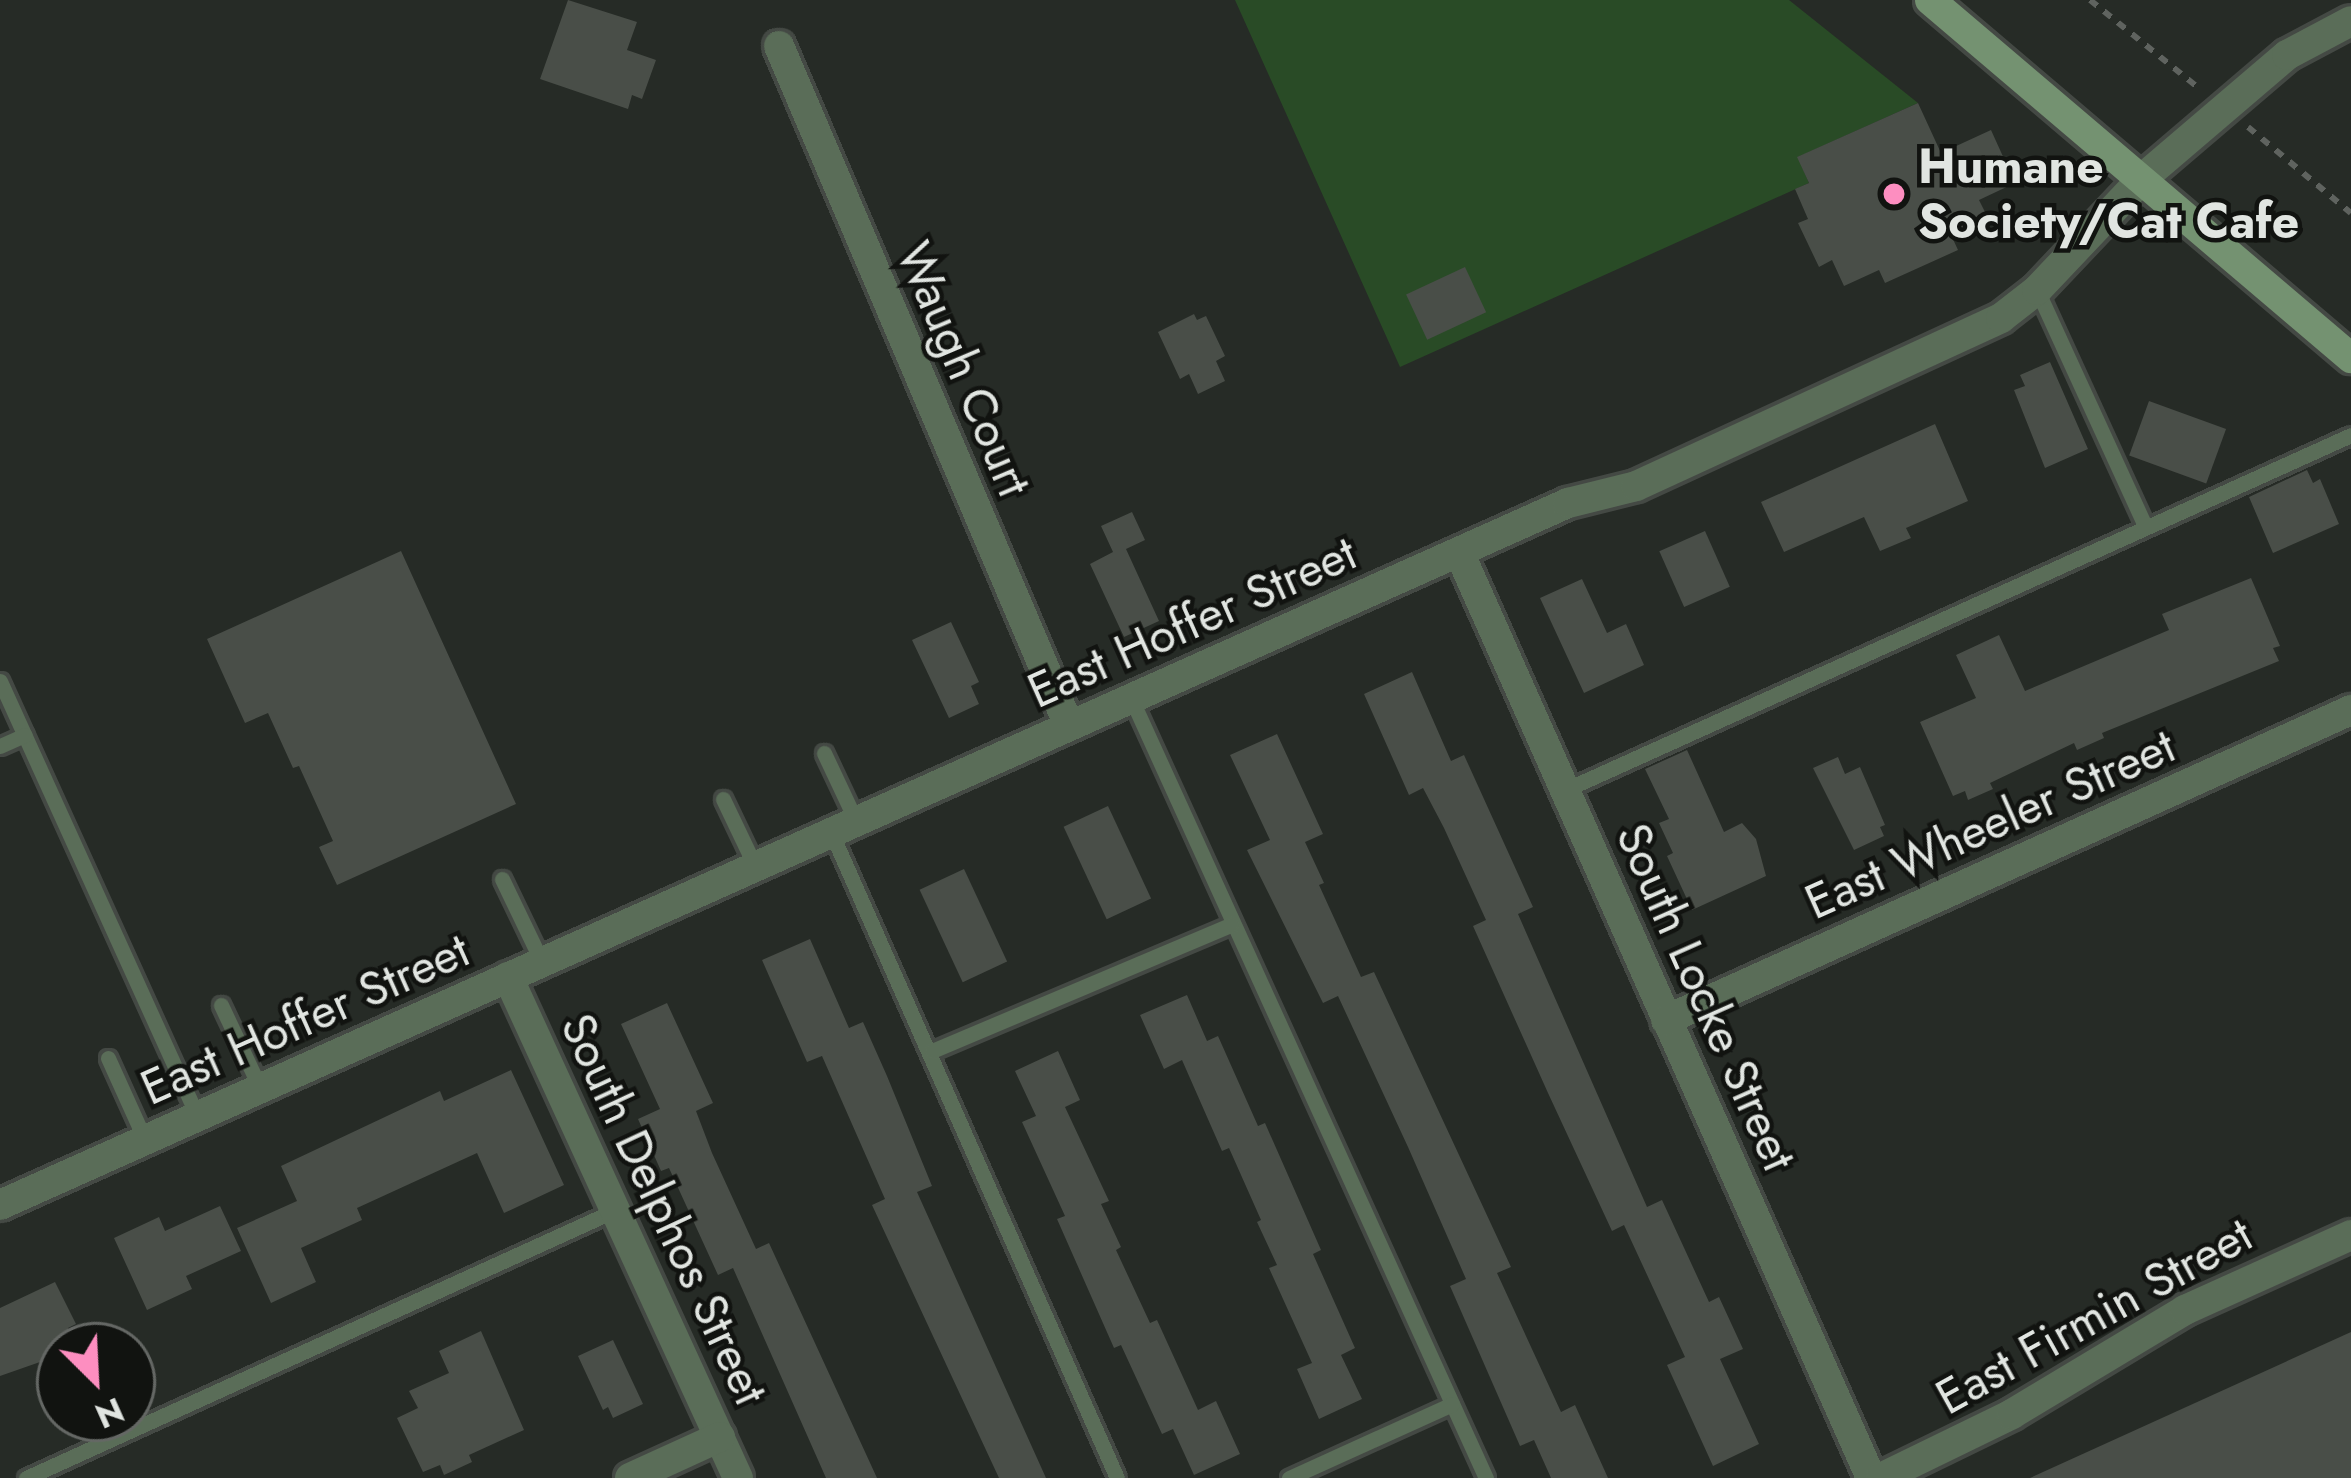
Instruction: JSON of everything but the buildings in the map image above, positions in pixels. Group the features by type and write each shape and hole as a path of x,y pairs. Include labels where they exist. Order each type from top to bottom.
{"main road":[{"path":"1930,0 2351,358"}],"street":[{"name":"East Hoffer Street","path":"0,1205 1568,503 1636,486 2001,319 2037,290 2143,178 2287,55 2351,21"},
{"name":"Waugh Court","path":"778,46 1069,726"},
{"name":"South Locke Street","path":"1459,552 1871,1478"},
{"name":"East Wheeler Street","path":"1666,1020 2351,710"},
{"name":"South Delphos Street","path":"508,977 738,1478"},
{"name":"East Firmin Street","path":"1881,1478 2012,1414 2202,1301 2351,1235"},
{"path":"630,1478 720,1437"}],"lane":[{"path":"2037,290 2145,526"},
{"path":"1567,790 2351,435"},
{"path":"0,681 197,1116"},
{"path":"1131,698 1486,1478"},
{"path":"0,746 25,735"},
{"path":"824,753 843,827 932,1051 1117,1478"},
{"path":"723,799 755,866"},
{"path":"502,879 542,962"},
{"path":"932,1051 1231,925"},
{"path":"221,1005 260,1088"},
{"path":"108,1058 145,1140"},
{"path":"26,1478 618,1209"},
{"path":"1289,1478 1452,1404"}],"green space":[{"path":"1235,0 1789,0 1918,103 1798,157 1809,183 1400,367"}],"place":[{"name":"Humane Society/Cat Cafe","path":"1894,194"}]}
